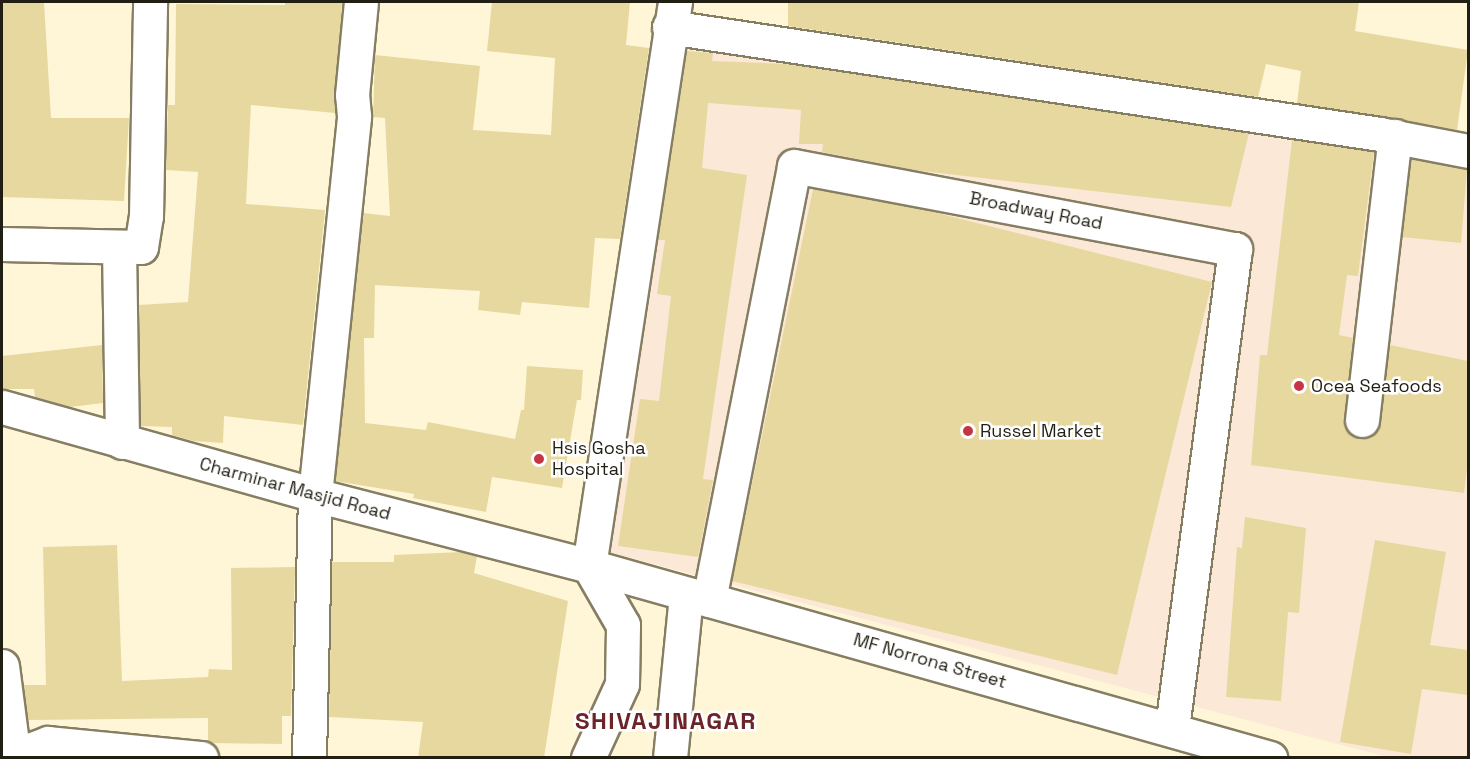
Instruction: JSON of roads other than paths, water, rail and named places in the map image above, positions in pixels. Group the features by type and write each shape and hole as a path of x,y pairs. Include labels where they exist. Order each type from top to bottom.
{"street":[{"path":"2,244 141,247 146,216 150,2"},
{"path":"309,758 315,495 354,116 352,95 361,2"},
{"path":"588,758 622,684 623,625 589,566 672,14 1395,136 1468,151"},
{"path":"1362,420 1395,136"},
{"name":"Broadway Road","path":"698,597 794,166 1235,249 1172,730"},
{"path":"119,247 122,442"},
{"name":"Charminar Masjid Road","path":"2,407 315,495 589,566"},
{"name":"MF Norrona Street","path":"589,566 1270,758"},
{"path":"670,758 698,597"},
{"path":"2,666 12,756 48,743 201,758"}],"place":[{"name":"Ocea Seafoods","path":"1299,386"},
{"name":"Russel Market","path":"968,431"},
{"name":"Hsis Gosha Hospital","path":"539,459"}],"district":[{"name":"SHIVAJINAGAR","path":"666,721"}]}
